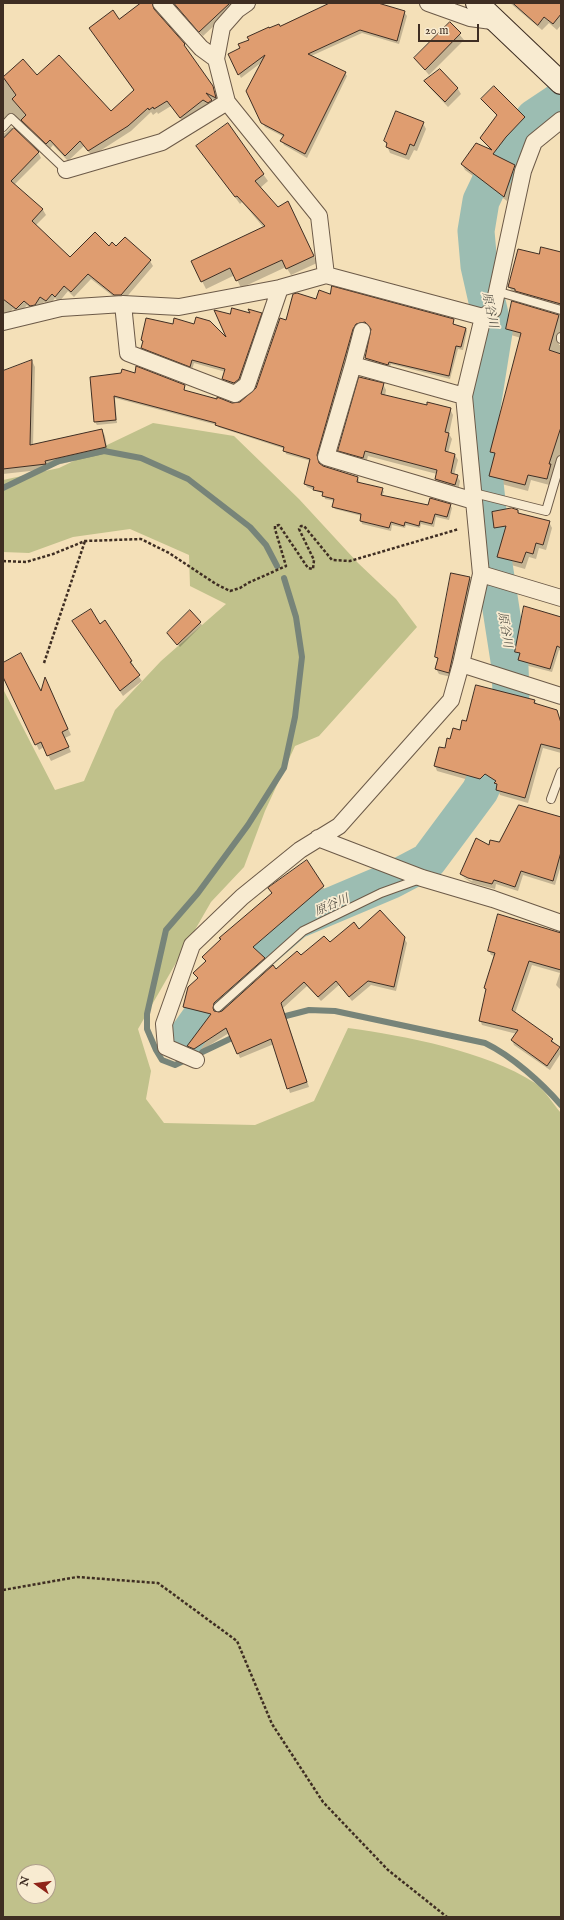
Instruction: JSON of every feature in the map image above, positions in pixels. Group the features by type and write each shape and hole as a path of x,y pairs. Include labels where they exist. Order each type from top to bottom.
{"street":[{"path":"161,3 201,48 216,60"},
{"path":"247,3 237,10 222,27 216,60 227,102 319,216 326,275"},
{"path":"428,3 470,18 499,22"},
{"path":"477,3 499,22 561,83"},
{"path":"66,170 162,142 227,102"},
{"path":"196,1060 166,1047 164,1024 192,945 242,897 300,850 339,826 451,700 461,664 481,574 464,396 483,317 493,310 523,171 534,142 561,120"},
{"path":"3,322 61,308 124,304 179,307 280,288 326,275 483,317"},
{"path":"124,304 128,353 235,394 247,385 280,288"},
{"path":"362,331 326,457 474,497"},
{"path":"353,365 464,396"},
{"path":"481,574 561,598"},
{"path":"461,664 561,696"},
{"path":"318,838 422,878 493,899 561,923"}],"lane":[{"path":"3,126 11,118 66,170"},
{"path":"496,291 561,310"},
{"path":"474,497 546,511 561,460"},
{"path":"551,799 561,772"},
{"path":"218,1007 303,931 381,893 422,878"}],"path":[{"path":"3,561 26,562 53,554 85,541 141,539 230,591 240,588 248,582 286,566 274,529 275,526 279,525 308,568 313,569 314,560 299,529 301,526 304,526 332,560 350,562 477,524"},
{"path":"44,663 85,541"},
{"path":"3,1590 77,1577 158,1583 237,1641 272,1724 323,1802 388,1870 447,1917"}],"green space":[{"path":"153,423 234,436 299,499 358,563 396,599 417,627 319,736 295,746 265,811 244,867 211,902 138,1029 151,1071 146,1099 164,1123 255,1125 314,1101 348,1028 419,1040 444,1046 493,1062 515,1072 539,1086 561,1113 561,1917 3,1917 3,689 55,790 84,781 115,710 161,661 226,604 190,586 189,555 130,529 73,537 29,553 3,552 3,480 59,468"}],"building":[{"path":"141,3 152,3 154,9 185,44 184,45 213,86 216,98 206,93 212,100 208,103 203,100 180,118 167,101 154,109 153,107 149,110 148,108 128,126 88,151 80,141 65,156 50,140 46,144 21,120 26,115 12,99 16,95 3,77 23,59 37,75 59,55 111,111 134,90 89,28 113,10 119,19"},
{"path":"174,3 230,3 199,32"},
{"path":"330,3 378,3 405,11 397,41 360,30 308,54 346,72 305,154 280,141 284,135 261,123 246,91 265,55 238,75 228,54 240,48 238,44 249,40 247,37 269,27 279,24 280,26"},
{"path":"513,3 561,3 561,14 553,24 544,17 538,25"},
{"path":"450,22 461,33 425,70 414,58"},
{"path":"440,69 458,88 445,102 424,81"},
{"path":"494,86 525,117 506,137 493,154 515,165 504,197 461,164 476,143 492,150 480,138 497,115 481,99"},
{"path":"396,111 424,122 414,146 410,144 406,155 386,147 387,143 384,141"},
{"path":"228,123 264,174 255,181 278,207 288,201 314,256 286,269 282,260 236,281 230,268 201,282 191,261 265,226 237,196 235,197 196,146"},
{"path":"14,128 39,152 11,181 43,209 32,221 70,257 95,232 109,246 112,242 116,246 125,237 151,260 121,295 114,295 88,274 71,292 64,286 55,297 52,294 46,301 40,297 35,305 30,306 24,301 16,309 3,299 3,139"},
{"path":"541,247 561,252 561,304 515,291 515,289 508,287 518,249 539,254"},
{"path":"332,286 454,319 453,324 466,328 461,347 456,346 449,376 389,362 388,365 365,358 371,329 365,322 356,324 353,329 317,455 319,463 323,466 358,477 357,482 383,488 381,495 428,505 430,498 451,504 447,517 435,514 432,524 420,521 419,526 405,522 404,526 391,522 389,528 360,521 361,514 332,507 334,499 322,496 323,492 313,490 314,487 304,484 310,459 283,451 284,447 215,425 216,423 114,396 116,420 94,422 90,377 121,373 122,369 135,373 136,366 185,385 184,390 217,399 217,397 232,403 240,402 256,388 280,318 286,320 293,294 297,293 316,299 319,290 330,294"},
{"path":"512,301 559,315 549,350 561,354 561,427 549,464 551,464 547,479 528,475 525,485 489,476 495,453 490,452 521,333 506,329"},
{"path":"232,308 250,313 248,309 262,313 239,379 234,383 222,379 225,369 192,360 190,367 141,348 143,341 141,340 146,318 173,324 174,318 194,324 196,317 210,321 226,337 214,310 230,314"},
{"path":"32,360 30,445 102,429 106,447 45,461 46,464 3,469 3,371"},
{"path":"359,377 384,383 381,394 427,405 427,402 451,408 445,432 449,433 445,451 455,454 451,473 458,475 455,485 435,479 437,470 365,451 363,458 338,451"},
{"path":"512,508 518,510 518,513 550,521 543,545 536,543 533,554 526,552 522,563 497,557 506,526 494,528 492,512"},
{"path":"451,573 470,577 449,673 435,669 438,658 435,657"},
{"path":"524,606 561,617 561,648 557,646 550,669 518,660 520,653 515,652"},
{"path":"91,609 100,624 105,620 132,661 130,662 140,675 120,691 72,621"},
{"path":"190,610 201,622 177,645 167,633"},
{"path":"21,653 41,691 45,677 68,729 62,732 69,747 47,756 41,742 35,745 3,677 3,663"},
{"path":"476,685 535,700 534,703 557,710 561,723 561,749 541,744 525,798 496,790 497,784 494,783 496,781 485,774 480,779 434,766 439,747 445,748 447,738 450,739 453,728 460,730 462,720 466,721"},
{"path":"519,805 561,817 561,852 553,881 521,871 515,887 494,880 492,884 468,878 460,874 476,838 489,845 490,840 499,842"},
{"path":"307,860 324,886 253,947 265,958 214,1003 214,1011 222,1011 273,965 276,969 297,951 301,955 324,936 330,942 354,922 359,929 380,910 405,937 394,987 368,981 349,997 336,981 318,997 304,982 281,1003 307,1082 287,1089 271,1039 237,1054 226,1028 194,1049 187,1046 211,1014 183,1007 188,987 198,978 193,973 206,961 202,957 221,939 219,938 272,893 268,888"},
{"path":"498,914 561,933 561,970 529,961 512,1010 553,1039 551,1041 560,1047 547,1066 511,1040 518,1030 479,1021 486,989 484,988 495,953 488,951"}],"waterway":[{"name":"原谷川","path":"183,1042 210,1004 242,967 295,921 392,880 428,861 480,791 490,769 511,694 510,667 493,558 479,426 494,332 479,266 476,231 481,201 491,180 509,151 534,118 561,100"},
{"path":"3,488 59,461 104,451 141,458 188,479 250,527 266,545 277,566"},
{"path":"236,1036 175,1065 162,1060 156,1050 147,1029 147,1014 166,930 198,893 248,825 284,768 295,717 302,657 296,617 284,578"},
{"path":"278,1018 309,1010 335,1011 485,1043 506,1055 526,1071 561,1105"}]}
